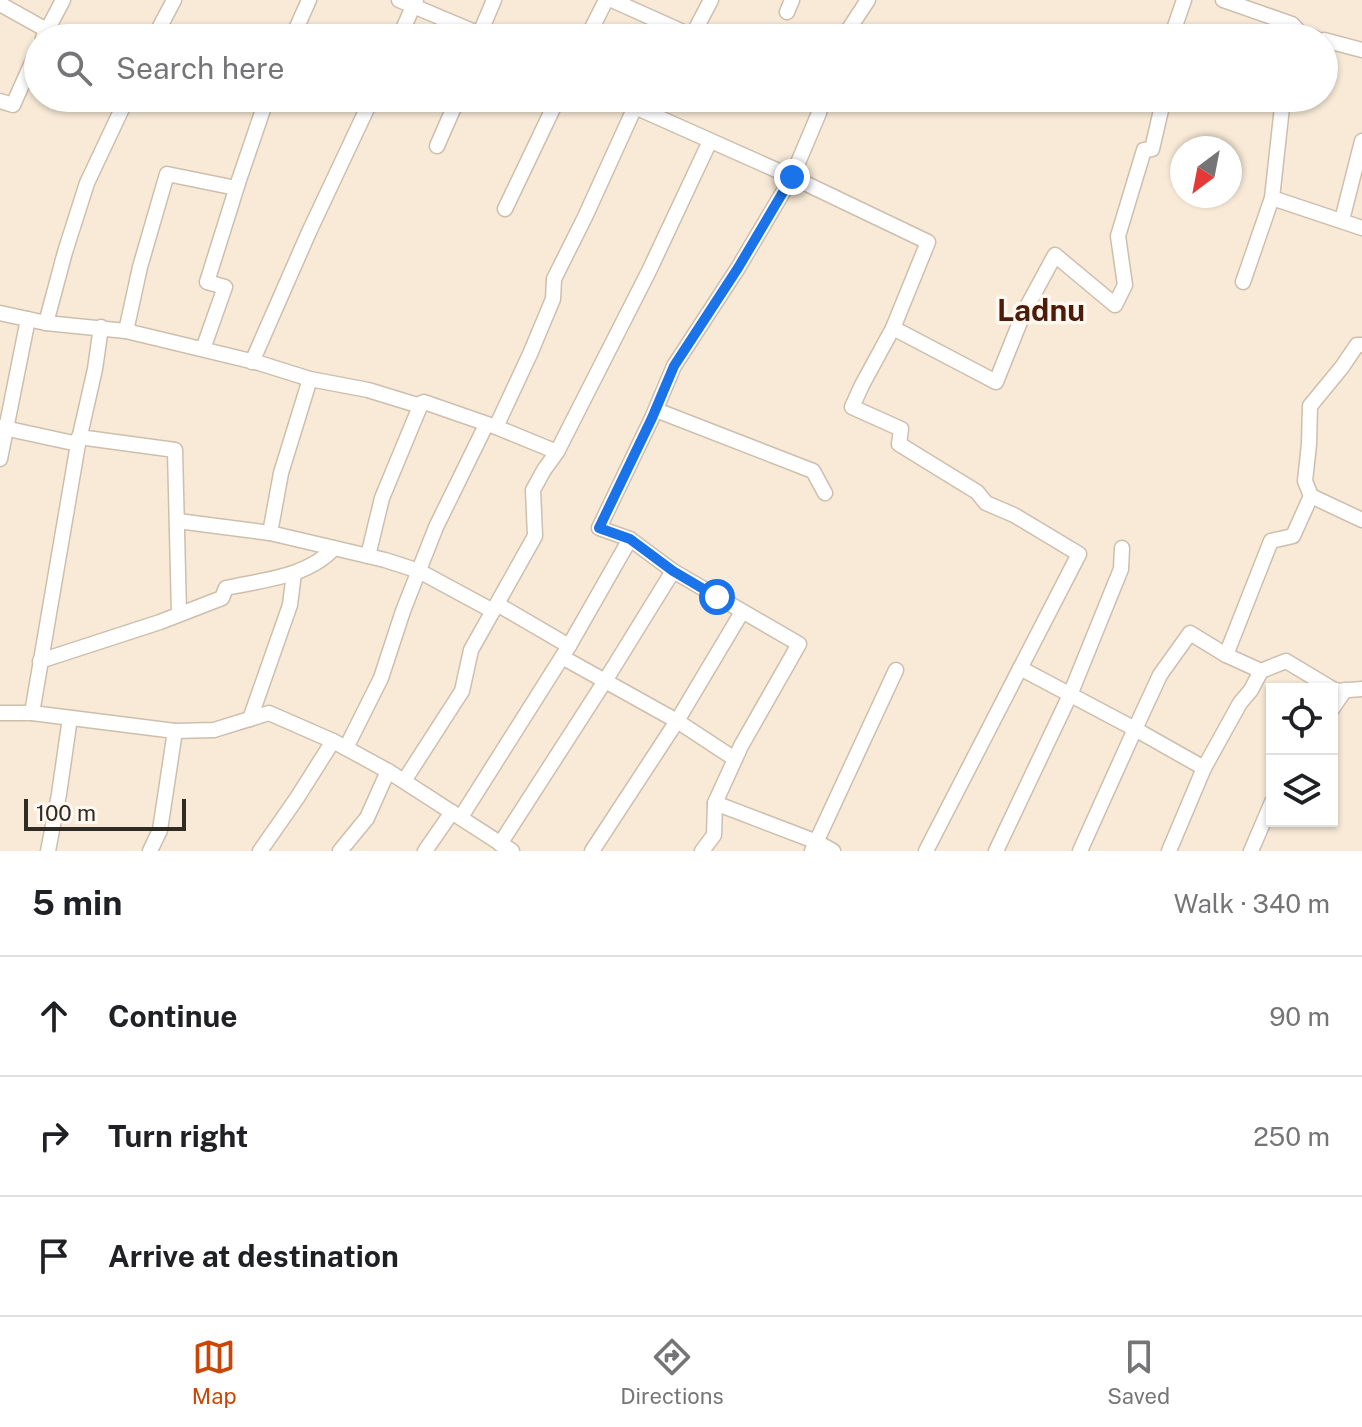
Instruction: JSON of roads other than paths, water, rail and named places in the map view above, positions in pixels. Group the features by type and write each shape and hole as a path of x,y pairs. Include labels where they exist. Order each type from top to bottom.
{"street":[{"path":"50,24 63,0"},
{"path":"161,24 174,0"},
{"path":"298,24 309,0"},
{"path":"488,24 494,0"},
{"path":"594,24 606,0"},
{"path":"612,0 665,24"},
{"path":"698,24 711,0"},
{"path":"846,0 864,5 852,24"},
{"path":"1176,24 1184,0"},
{"path":"1223,0 1276,24"},
{"path":"403,24 409,2 458,24"},
{"path":"0,4 30,24"},
{"path":"1338,44 1362,50"},
{"path":"0,101 13,105 24,80"},
{"path":"46,323 87,183 120,112"},
{"path":"203,349 225,287 207,282 262,112"},
{"path":"252,362 365,112"},
{"path":"437,146 452,112"},
{"path":"505,209 551,112"},
{"path":"260,851 339,745 381,678 436,527 530,354 553,299 554,279 633,112"},
{"path":"646,112 928,242 893,328 852,407 901,429 899,444 977,492 986,503 1014,515 1079,554 926,851"},
{"path":"702,851 714,835 715,803 735,759 799,644 673,571 630,539 599,528 674,366 792,177 819,112"},
{"path":"893,328 996,382 1024,312 1055,255 1115,305 1125,285 1118,236 1144,150 1152,149 1161,112"},
{"path":"1243,282 1272,198 1281,112"},
{"path":"404,781 462,691 471,650 535,536 533,490 557,452 649,271 710,141"},
{"path":"1342,220 1362,141"},
{"path":"126,331 140,267 167,174 236,188"},
{"path":"1272,198 1362,228"},
{"path":"0,313 46,323 126,331 310,379 368,390 417,405 424,402 557,452"},
{"path":"0,459 3,428 28,319"},
{"path":"32,713 78,440 95,369 101,327"},
{"path":"1362,345 1357,345 1310,406 1305,481 1311,496 1362,520"},
{"path":"270,533 281,473 310,379"},
{"path":"368,556 382,498 421,404"},
{"path":"656,410 813,471 825,493"},
{"path":"3,428 175,450 179,614"},
{"path":"1226,655 1271,541 1293,536 1311,496"},
{"path":"178,521 270,533 419,571 495,607 605,681 677,721 735,759"},
{"path":"425,851 457,814 566,652 630,539"},
{"path":"40,661 222,598 226,588 294,573 328,555 334,548"},
{"path":"996,851 1070,695 1121,569 1122,548"},
{"path":"0,713 32,713 175,731 214,730 269,713 388,771 506,848 673,571"},
{"path":"250,719 290,605 294,573"},
{"path":"592,851 677,721 742,612"},
{"path":"1080,851 1160,675 1190,633 1226,655 1261,671"},
{"path":"1169,851 1204,768 1261,671 1286,661 1336,691 1362,689"},
{"path":"1020,668 1204,768"},
{"path":"814,847 896,670"},
{"path":"1338,700 1345,690"},
{"path":"48,851 70,718"},
{"path":"150,851 160,830 175,731"},
{"path":"340,851 367,818 388,771"},
{"path":"715,803 814,847 833,851"},
{"path":"1251,851 1266,816"}],"district":[{"name":"Ladnu","path":"1041,311"}]}
